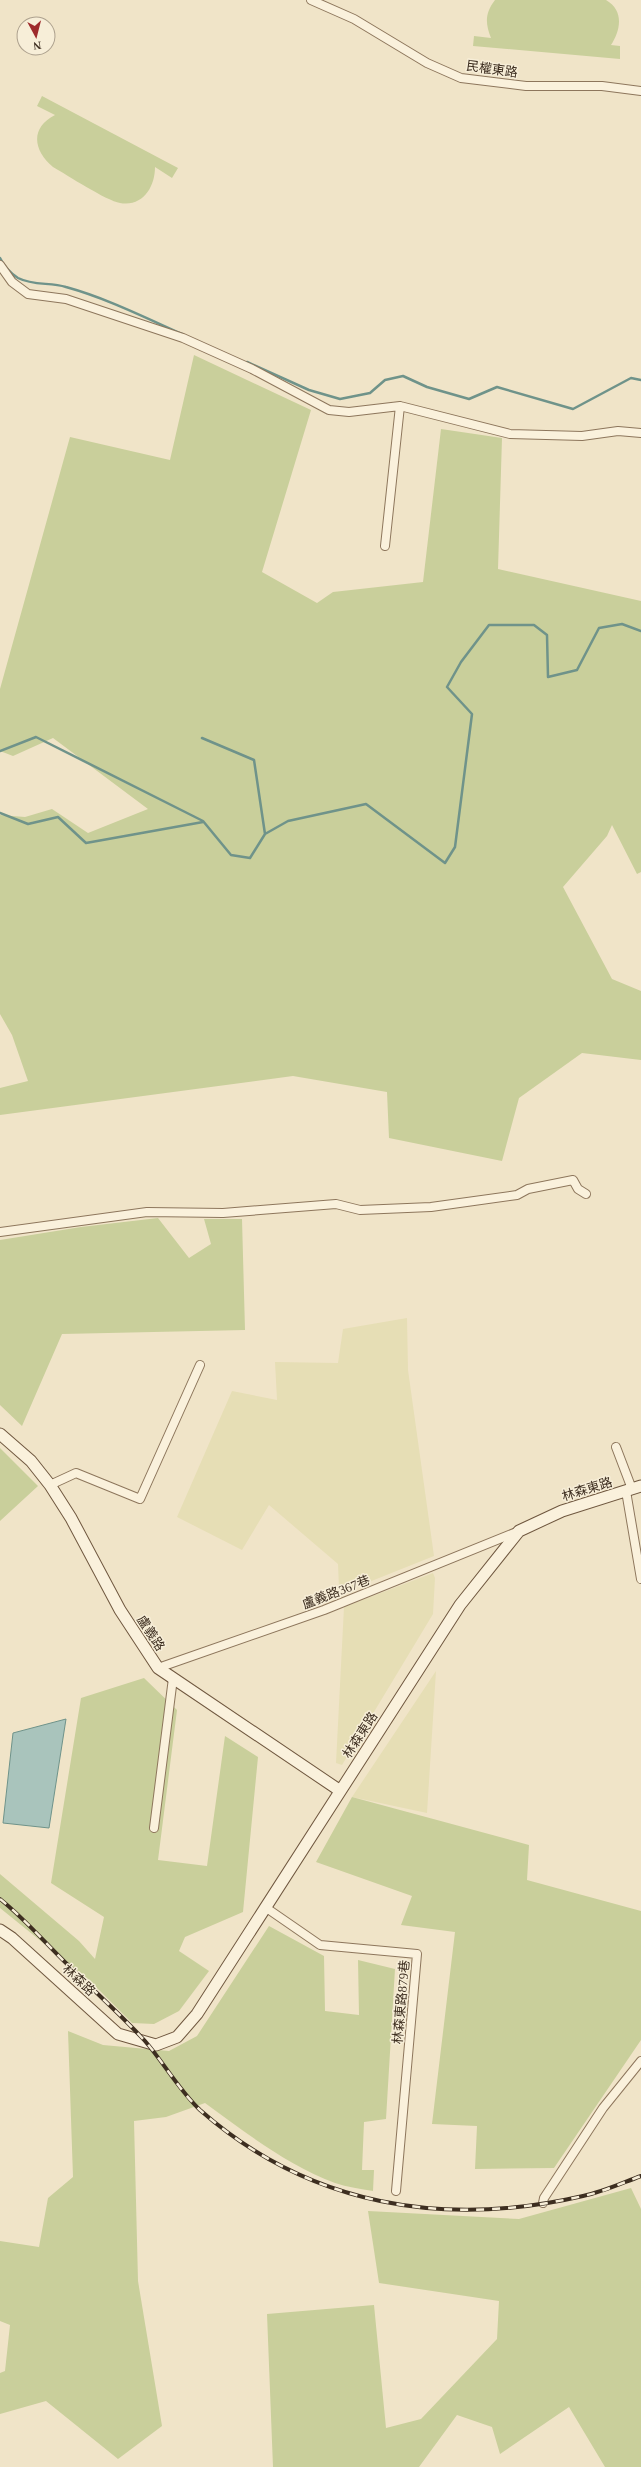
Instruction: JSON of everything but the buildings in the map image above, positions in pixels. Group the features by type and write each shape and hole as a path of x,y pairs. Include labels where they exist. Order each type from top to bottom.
{"main road":[{"name":"盧義路","path":"0,1434 31,1461 50,1485 71,1518 120,1610 158,1668 339,1790"},
{"name":"林森東路","path":"144,2041 156,2045 177,2037 197,2014 339,1790 460,1605 520,1530 562,1511 633,1489"},
{"name":"林森路","path":"0,1930 12,1938 118,2034 144,2041"}],"street":[{"name":"民權東路","path":"311,0 354,19 427,63 461,78 526,86 602,86 641,90"},
{"path":"0,265 12,282 28,294 66,299 183,338 252,369 329,410 349,412 400,406 510,434 582,436 618,431 641,433"},
{"path":"384,546 400,406"},
{"path":"0,1232 147,1212 223,1213 336,1204 360,1210 431,1207 517,1195 528,1188 574,1180 578,1189 586,1194"},
{"path":"50,1485 76,1473 140,1499 200,1366"},
{"path":"616,1446 633,1489 641,1579"},
{"name":"盧義路367巷","path":"158,1668 324,1610 520,1530"},
{"path":"154,1828 173,1678"},
{"name":"林森東路879巷","path":"265,1907 320,1945 417,1954 396,2191"},
{"path":"543,2203 544,2198 603,2108 641,2061"}],"shaded area":[{"path":"407,1318 408,1370 434,1556 344,1592 339,1589 338,1564 269,1505 242,1550 177,1517 232,1391 277,1400 275,1362 338,1363 343,1329"},
{"path":"433,1573 435,1578 433,1614 342,1765 336,1763 344,1607"},
{"path":"436,1671 427,1813 352,1797"}],"green space":[{"path":"495,0 606,0 616,10 618,15 619,21 617,34 611,45 620,46 620,59 473,46 474,36 491,38 487,18 489,9"},
{"path":"42,96 178,168 172,178 155,167 153,182 150,188 141,199 135,202 120,203 97,193 53,167 41,154 37,140 38,133 41,126 55,115 37,106"},
{"path":"194,355 311,410 262,572 317,603 333,592 423,582 441,429 502,438 498,569 641,601 641,872 637,874 612,825 607,836 563,887 612,979 641,991 641,1060 582,1053 519,1098 502,1161 389,1138 387,1092 293,1076 0,1115 0,1088 28,1081 12,1035 0,1014 0,815 25,817 52,809 88,833 148,809 53,738 13,756 0,751 0,689 70,437 170,460"},
{"path":"158,1218 189,1258 211,1244 204,1219 242,1219 245,1330 62,1334 22,1426 0,1405 0,1240 81,1227"},
{"path":"0,1448 38,1486 0,1521"},
{"path":"144,1678 177,1710 158,1860 207,1866 225,1736 258,1757 243,1912 185,1937 179,1951 209,1971 179,2011 154,2024 132,2023 89,1980 0,1908 0,1874 79,1941 95,1959 104,1917 51,1883 81,1698"},
{"path":"352,1797 529,1845 527,1880 641,1911 641,2040 554,2168 475,2169 477,2126 432,2124 455,1932 401,1925 412,1896 316,1862"},
{"path":"269,1926 324,1956 325,2011 359,2015 358,1960 395,1969 386,2119 364,2122 362,2170 374,2170 373,2191 349,2187 317,2176 267,2148 205,2103 166,2117 134,2121 138,2281 162,2426 118,2459 46,2401 0,2414 0,2373 5,2371 10,2325 0,2321 0,2241 39,2247 48,2198 73,2177 68,2031 103,2045 169,2051 197,2036"},
{"path":"631,2188 641,2209 641,2467 605,2467 569,2407 500,2454 492,2427 457,2415 419,2467 273,2467 267,2314 374,2305 386,2428 421,2419 497,2339 499,2301 379,2283 368,2211 519,2219"}],"water":[{"path":"66,1719 49,1828 3,1823 13,1733"}],"waterway":[{"path":"0,258 3,264 18,278 30,282 60,286 81,291 125,308 182,334"},
{"path":"247,362 309,390 340,399 370,393 385,380 403,376 427,387 469,399 497,387 573,409 631,378 641,380"},
{"path":"0,751 36,737 203,821 231,855 250,858 265,834 288,821 366,804 445,863 455,847 472,714 447,687 461,662 489,625 534,625 547,635 548,677 577,670 599,628 622,624 641,631"},
{"path":"202,738 254,760 265,834"},
{"path":"0,813 28,824 58,817 86,843 203,822"}],"railway":[{"path":"0,1899 27,1923 60,1958 136,2031 152,2049 185,2094 200,2110 242,2143 286,2168 332,2188 380,2201 429,2208 480,2210 531,2205 583,2196 605,2190 641,2176"}]}
